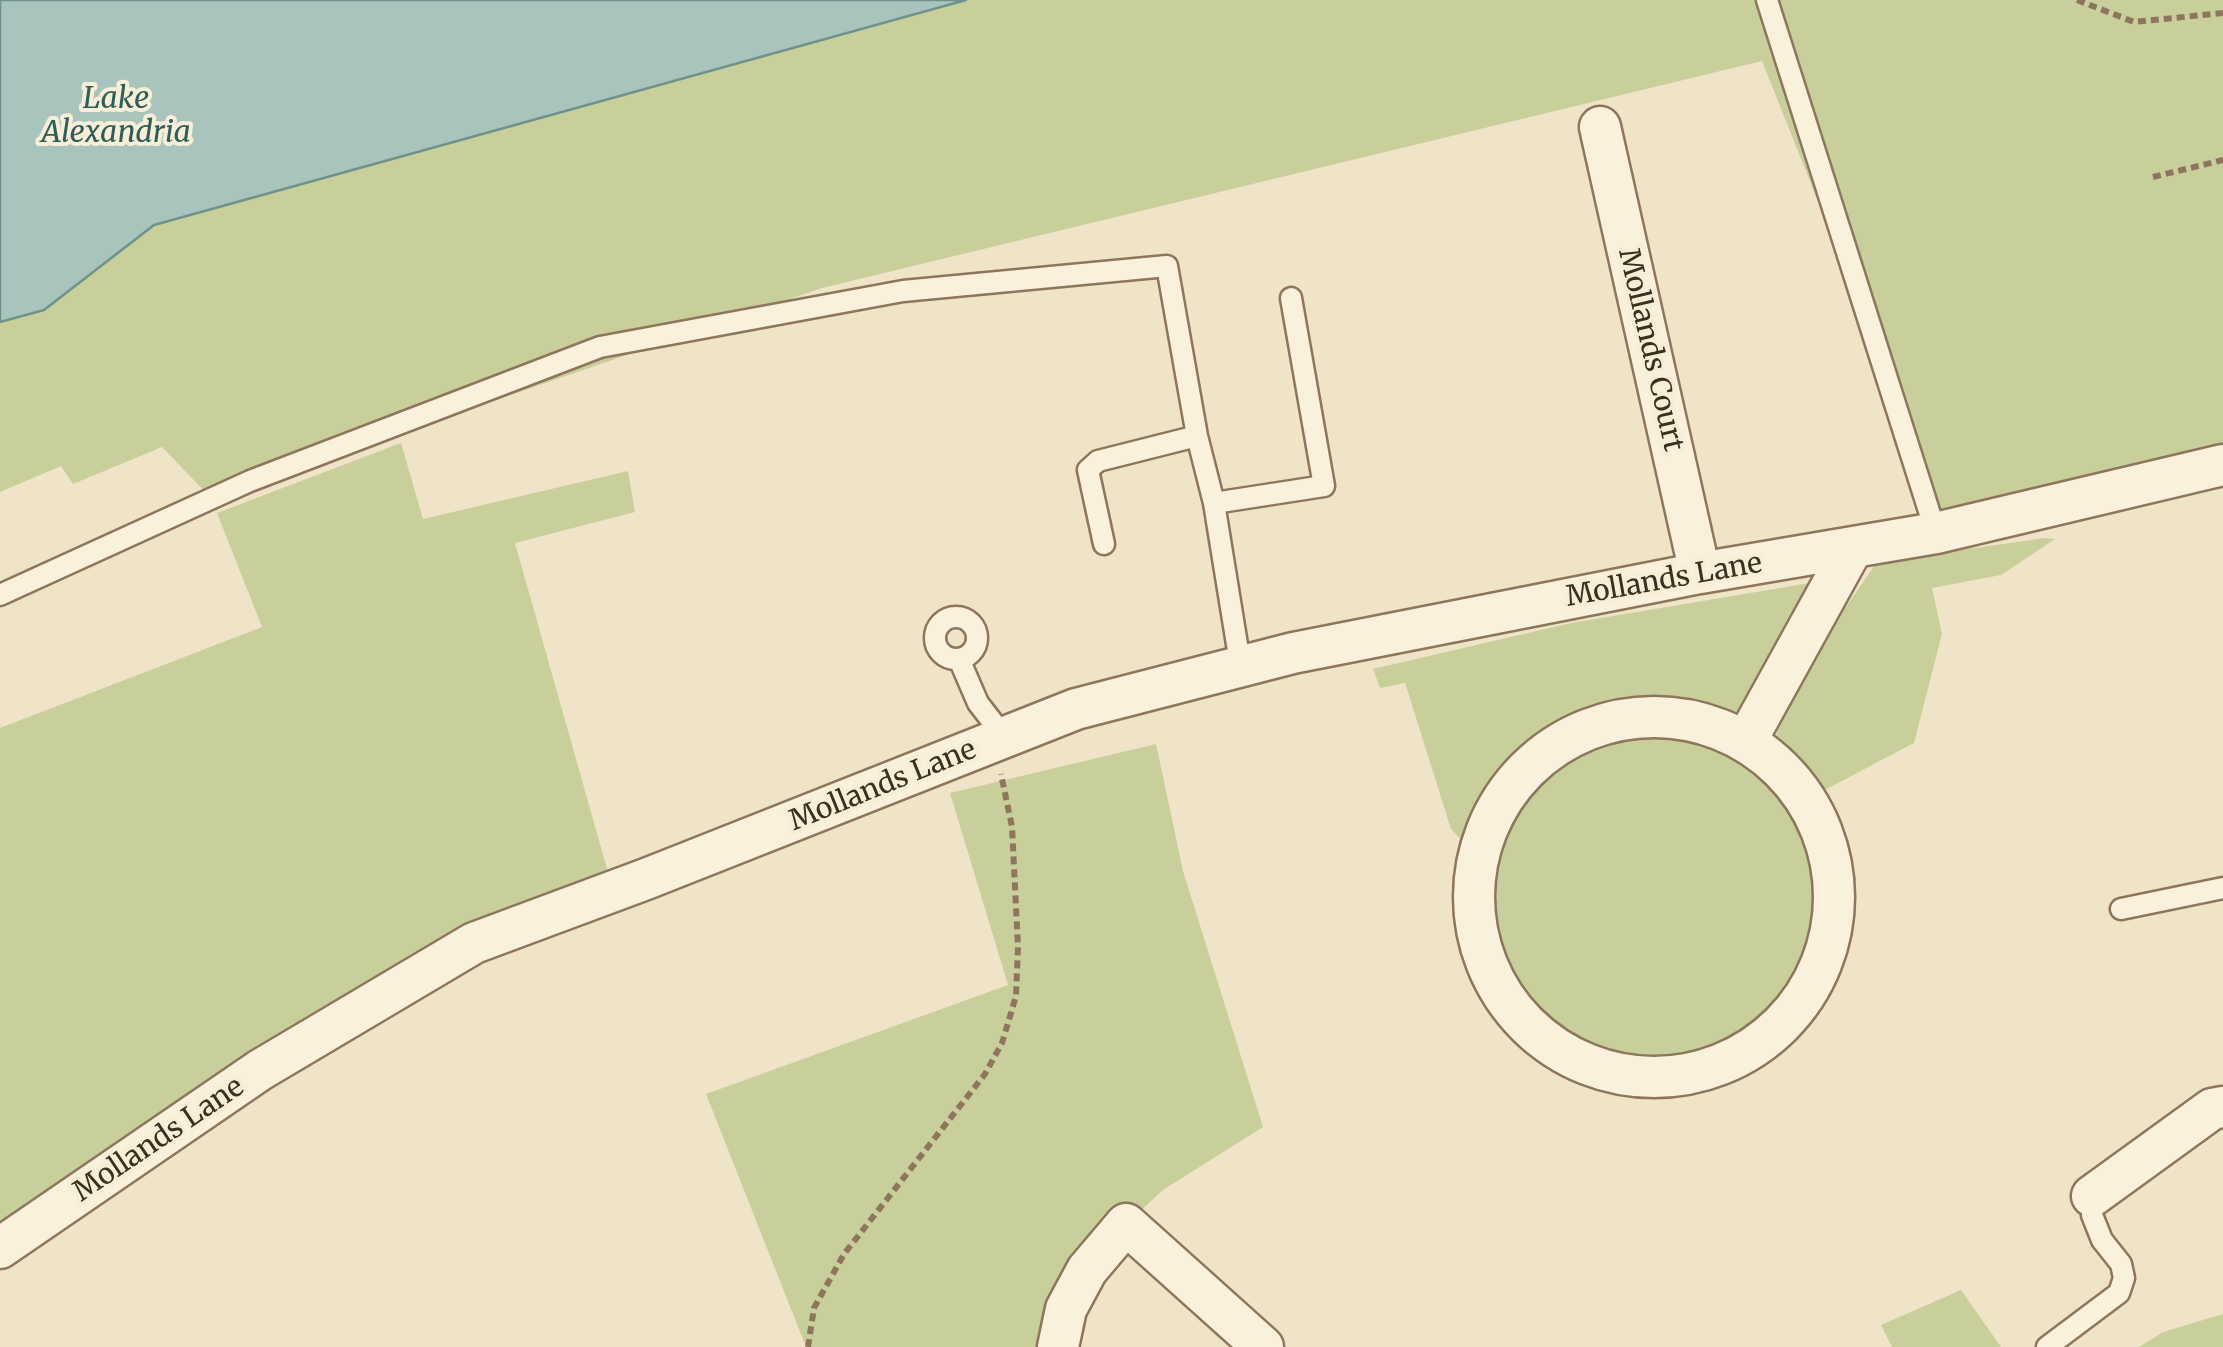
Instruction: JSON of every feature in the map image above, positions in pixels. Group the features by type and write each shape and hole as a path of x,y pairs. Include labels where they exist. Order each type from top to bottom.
{"street":[{"name":"Mollands Court","path":"1600,127 1700,573"},
{"name":"Mollands Lane","path":"0,1248 260,1070 474,942 646,880 1076,709 1293,653 1700,573 1936,533 2223,465"},
{"path":"1746,742 1854,548"},
{"path":"1633,718 1672,718 1710,726 1746,742 1773,761 1796,786 1815,814 1828,846 1834,912 1828,946 1815,978 1798,1006 1774,1031 1747,1052 1716,1066 1684,1075 1650,1077 1616,1073 1579,1061 1546,1041 1517,1014 1495,983 1480,946 1474,908 1475,870 1494,814 1529,767 1560,743 1595,726 1633,718"},
{"path":"2092,1196 2212,1109 2223,1107"},
{"path":"1058,1347 1066,1309 1086,1270 1126,1224 1263,1347"}],"lane":[{"path":"1767,0 1936,533"},
{"path":"0,594 250,482 600,347 903,291 1166,266 1197,436 1214,504 1241,669"},
{"path":"1214,504 1324,486 1291,298"},
{"path":"1104,544 1088,470 1098,461 1197,436"},
{"path":"959,659 998,741"},
{"path":"2121,909 2223,888"},
{"path":"2047,1347 2119,1293 2124,1278 2121,1264 2102,1240 2092,1215 2092,1196"}],"path":[{"path":"2077,0 2134,22 2223,13"},
{"path":"2153,177 2223,160"},
{"path":"808,1347 810,1322 823,1287 910,1166 986,1074 1014,1006 1018,948 1012,827 998,741"}],"green space":[{"path":"966,0 2223,0 2223,446 1941,510 1762,61 822,288 211,498 162,447 73,484 61,466 0,492 0,322 44,310 154,225"},
{"path":"401,443 423,519 628,471 635,512 515,543 609,876 0,1240 0,728 262,627 217,513"},
{"path":"2055,539 2001,575 1932,588 1942,634 1914,743 1817,794 1776,741 1779,703 1877,562"},
{"path":"1810,583 1814,593 1742,712 1650,706 1574,719 1528,750 1494,788 1468,847 1451,829 1405,683 1380,688 1373,669 1571,623"},
{"path":"1653,729 1685,732 1716,742 1745,757 1770,777 1790,802 1805,831 1815,862 1815,926 1805,957 1790,986 1770,1011 1745,1031 1716,1046 1685,1056 1653,1059 1621,1056 1590,1046 1561,1031 1536,1011 1516,986 1501,957 1491,926 1488,894 1491,862 1501,831 1516,802 1536,777 1561,757 1590,742 1621,732"},
{"path":"1156,744 1183,871 1263,1127 1163,1190 1126,1224 1061,1347 806,1347 706,1094 1008,985 950,793"},
{"path":"1961,1290 2001,1347 1892,1347 1881,1325"},
{"path":"2223,1314 2223,1347 2139,1347 2163,1332"}],"water":[{"name":"Lake Alexandria","path":"0,0 966,0 154,225 44,310 0,322"}]}
